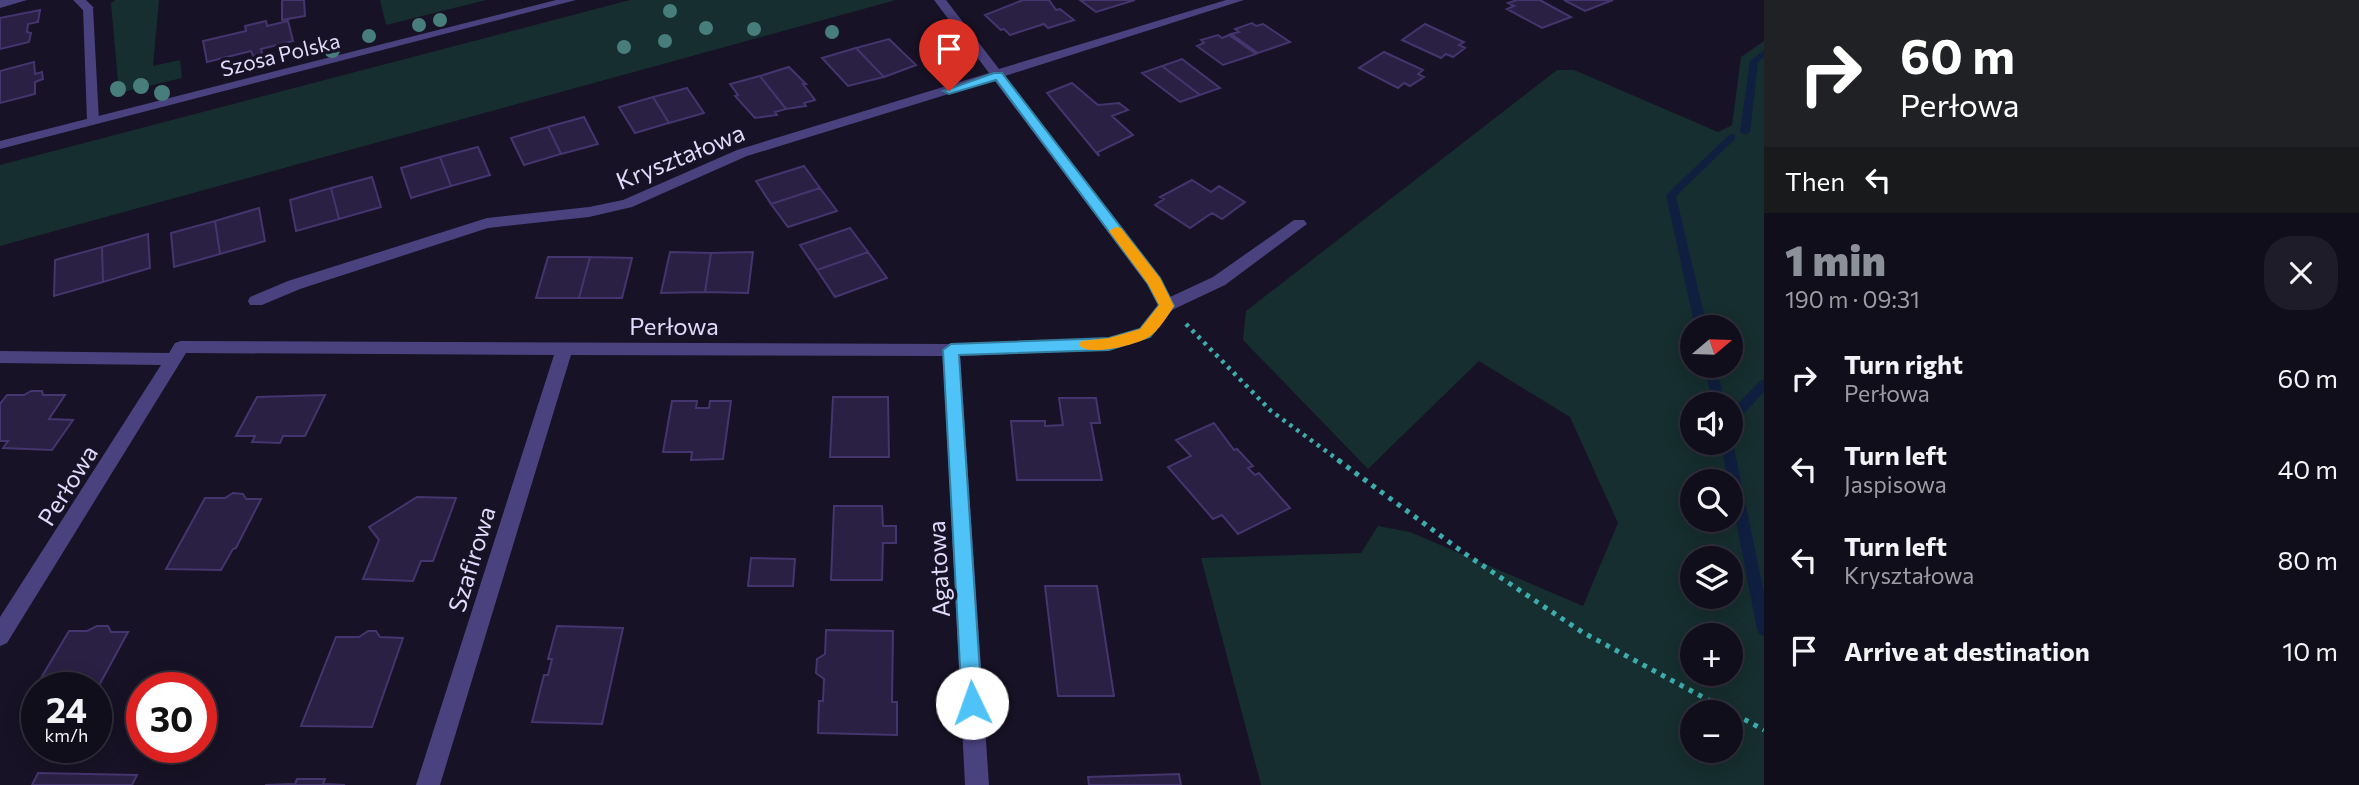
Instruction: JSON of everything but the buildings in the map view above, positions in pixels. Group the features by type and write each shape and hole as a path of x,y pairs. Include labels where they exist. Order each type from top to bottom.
{"street":[{"path":"0,4 21,0"},
{"name":"Szosa Polska","path":"0,145 570,0"},
{"path":"940,0 1154,282 1166,306 1219,281 1299,224"},
{"name":"Kryształowa","path":"256,301 294,285 487,223 589,212 627,204 742,153 1238,0"},
{"name":"Perłowa","path":"0,636 181,347 951,350 1109,344 1145,333 1166,306"},
{"name":"Szafirowa","path":"428,785 564,349"},
{"name":"Agatowa","path":"951,350 977,785"},
{"name":"Perłowa","path":"0,357 174,359"}],"lane":[{"path":"84,4 93,121"}],"path":[{"path":"1166,306 1222,359 1271,411 1464,553 1583,632 1764,730"}],"green space":[{"path":"115,0 159,0 153,66 180,60 182,78 119,93 111,3"},
{"path":"380,0 486,0 386,25"},
{"path":"630,0 896,0 0,246 0,165"},
{"path":"1764,41 1764,785 1261,785 1201,558 1361,553 1378,526 1410,532 1583,606 1618,523 1570,417 1479,361 1368,469 1243,340 1246,311 1557,70 1574,70 1718,132 1732,125 1741,57"}],"waterway":[{"path":"1745,132 1754,61 1764,53"},
{"path":"1698,315 1671,195 1732,137"},
{"path":"1713,378 1716,392"},
{"path":"1743,406 1764,384"},
{"path":"1729,455 1764,629"}],"slow traffic":[{"path":"1087,345 1109,344 1145,333 1166,306 1154,282 1116,231"}],"route":[{"path":"949,91 998,76 1154,282 1166,306 1145,333 1109,344 951,350 972,703"}]}
